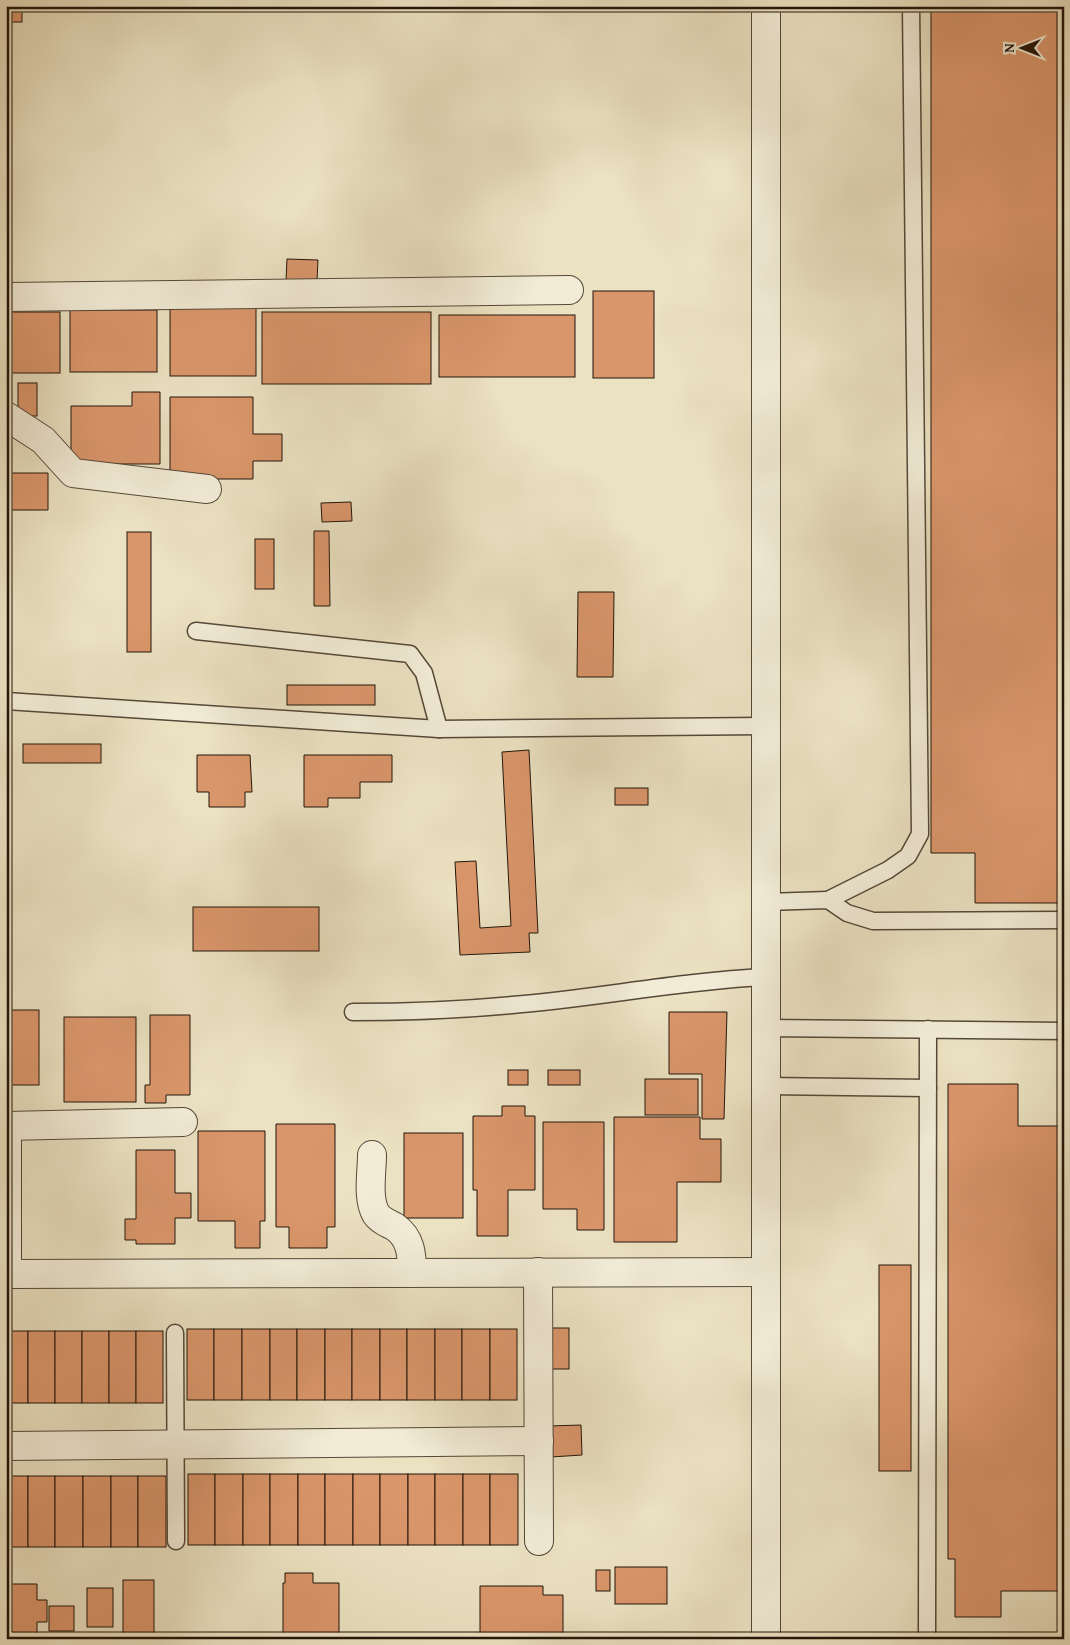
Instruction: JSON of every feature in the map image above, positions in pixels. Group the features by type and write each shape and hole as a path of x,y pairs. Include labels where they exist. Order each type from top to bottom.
{"street":[{"path":"766,6 766,1639"},
{"path":"6,296 569,290"},
{"path":"6,416 43,440 73,473 206,490"},
{"path":"183,1122 6,1126 6,1274 766,1272"},
{"path":"372,1155 372,1201 375,1212 380,1219 396,1228 405,1236 412,1253 412,1273"},
{"path":"538,1272 539,1542"},
{"path":"6,1446 539,1441"}],"lane":[{"path":"766,902 828,900 888,870 908,856 920,834 911,6"},
{"path":"196,632 410,654 424,673 439,729"},
{"path":"6,701 439,729 766,726"},
{"path":"828,900 847,914 873,921 1064,920"},
{"path":"353,1012 429,1012 514,1005 718,979 766,976"},
{"path":"766,1028 1064,1031"},
{"path":"927,1639 928,1029"},
{"path":"766,1086 928,1088"},
{"path":"175,1333 176,1540"}],"building":[{"path":"6,6 22,6 22,22 6,22"},
{"path":"931,6 1064,6 1064,903 975,903 975,853 931,853"},
{"path":"287,259 318,260 317,281 286,281"},
{"path":"593,291 654,291 654,378 593,378"},
{"path":"170,303 256,303 256,376 170,376"},
{"path":"70,310 157,310 157,372 70,372"},
{"path":"6,312 60,312 60,373 6,373"},
{"path":"262,312 431,312 431,384 262,384"},
{"path":"439,315 575,315 575,377 439,377"},
{"path":"18,383 37,383 37,416 18,416"},
{"path":"132,392 160,392 160,464 71,464 71,406 132,406"},
{"path":"170,397 253,397 253,434 282,434 282,461 253,461 253,479 170,479"},
{"path":"6,429 8,429 8,473 48,473 48,510 6,510"},
{"path":"351,502 352,521 322,522 321,503"},
{"path":"314,531 329,531 330,606 314,606"},
{"path":"127,532 151,532 151,652 127,652"},
{"path":"255,539 274,539 274,589 255,589"},
{"path":"578,592 614,592 613,677 577,677"},
{"path":"287,685 375,685 375,705 287,705"},
{"path":"23,744 101,744 101,763 23,763"},
{"path":"529,750 538,933 529,933 530,952 460,955 455,862 476,861 480,928 511,926 502,752"},
{"path":"197,755 250,755 252,792 245,792 245,807 209,807 209,792 197,792"},
{"path":"304,755 392,755 392,782 360,782 360,798 328,798 328,807 304,807"},
{"path":"615,788 648,788 648,805 615,805"},
{"path":"193,907 319,907 319,951 193,951"},
{"path":"6,1010 39,1010 39,1085 6,1085"},
{"path":"669,1012 727,1012 724,1119 702,1119 702,1074 669,1074"},
{"path":"150,1015 190,1015 190,1095 166,1095 166,1103 145,1103 145,1085 150,1085"},
{"path":"64,1017 136,1017 136,1102 64,1102"},
{"path":"508,1070 528,1070 528,1085 508,1085"},
{"path":"548,1070 580,1070 580,1085 548,1085"},
{"path":"645,1079 698,1079 698,1115 645,1115"},
{"path":"948,1084 1018,1084 1018,1126 1064,1126 1064,1591 1001,1591 1001,1617 955,1617 955,1559 948,1559"},
{"path":"502,1106 525,1106 525,1116 535,1116 535,1190 508,1190 508,1236 477,1236 477,1190 473,1190 473,1116 502,1116"},
{"path":"614,1117 700,1117 700,1139 721,1139 721,1182 677,1182 677,1242 614,1242"},
{"path":"543,1122 604,1122 604,1230 577,1230 577,1209 543,1209"},
{"path":"276,1124 335,1124 335,1227 327,1227 327,1248 289,1248 289,1227 276,1227"},
{"path":"198,1131 265,1131 265,1221 260,1221 260,1248 235,1248 235,1221 198,1221"},
{"path":"404,1133 463,1133 463,1218 404,1218"},
{"path":"136,1150 175,1150 175,1193 191,1193 191,1218 175,1218 175,1244 136,1244 136,1240 125,1240 125,1219 136,1219"},
{"path":"879,1265 911,1265 911,1471 879,1471"},
{"path":"547,1328 569,1328 569,1369 547,1369"},
{"path":"187,1329 214,1329 214,1400 187,1400"},
{"path":"214,1329 242,1329 242,1400 214,1400"},
{"path":"242,1329 270,1329 270,1400 242,1400"},
{"path":"270,1329 297,1329 297,1400 270,1400"},
{"path":"297,1329 325,1329 325,1400 297,1400"},
{"path":"325,1329 352,1329 352,1400 325,1400"},
{"path":"352,1329 380,1329 380,1400 352,1400"},
{"path":"380,1329 407,1329 407,1400 380,1400"},
{"path":"407,1329 435,1329 435,1400 407,1400"},
{"path":"435,1329 462,1329 462,1400 435,1400"},
{"path":"462,1329 490,1329 490,1400 462,1400"},
{"path":"490,1329 517,1329 517,1400 490,1400"},
{"path":"6,1331 28,1331 28,1403 6,1403"},
{"path":"28,1331 55,1331 55,1403 28,1403"},
{"path":"55,1331 82,1331 82,1403 55,1403"},
{"path":"82,1331 109,1331 109,1403 82,1403"},
{"path":"109,1331 136,1331 136,1403 109,1403"},
{"path":"136,1331 163,1331 163,1403 136,1403"},
{"path":"581,1425 582,1455 551,1457 549,1426"},
{"path":"188,1474 215,1474 215,1545 188,1545"},
{"path":"215,1474 243,1474 243,1545 215,1545"},
{"path":"243,1474 270,1474 270,1545 243,1545"},
{"path":"270,1474 298,1474 298,1545 270,1545"},
{"path":"298,1474 325,1474 325,1545 298,1545"},
{"path":"325,1474 353,1474 353,1545 325,1545"},
{"path":"353,1474 380,1474 380,1545 353,1545"},
{"path":"380,1474 408,1474 408,1545 380,1545"},
{"path":"408,1474 435,1474 435,1545 408,1545"},
{"path":"435,1474 463,1474 463,1545 435,1545"},
{"path":"463,1474 490,1474 490,1545 463,1545"},
{"path":"490,1474 518,1474 518,1545 490,1545"},
{"path":"6,1476 28,1476 28,1547 6,1547"},
{"path":"28,1476 55,1476 55,1547 28,1547"},
{"path":"55,1476 83,1476 83,1547 55,1547"},
{"path":"83,1476 111,1476 111,1547 83,1547"},
{"path":"111,1476 138,1476 138,1547 111,1547"},
{"path":"138,1476 166,1476 166,1547 138,1547"},
{"path":"615,1567 667,1567 667,1604 615,1604"},
{"path":"596,1570 610,1570 610,1591 596,1591"},
{"path":"285,1573 313,1573 313,1583 339,1583 339,1639 283,1639 283,1583 285,1583"},
{"path":"123,1580 154,1580 154,1639 123,1639"},
{"path":"6,1584 37,1584 37,1600 47,1600 47,1622 37,1622 37,1639 6,1639"},
{"path":"480,1586 543,1586 543,1595 563,1595 563,1636 543,1636 543,1639 480,1639"},
{"path":"87,1588 113,1588 113,1627 87,1627"},
{"path":"49,1606 74,1606 74,1631 49,1631"}]}
